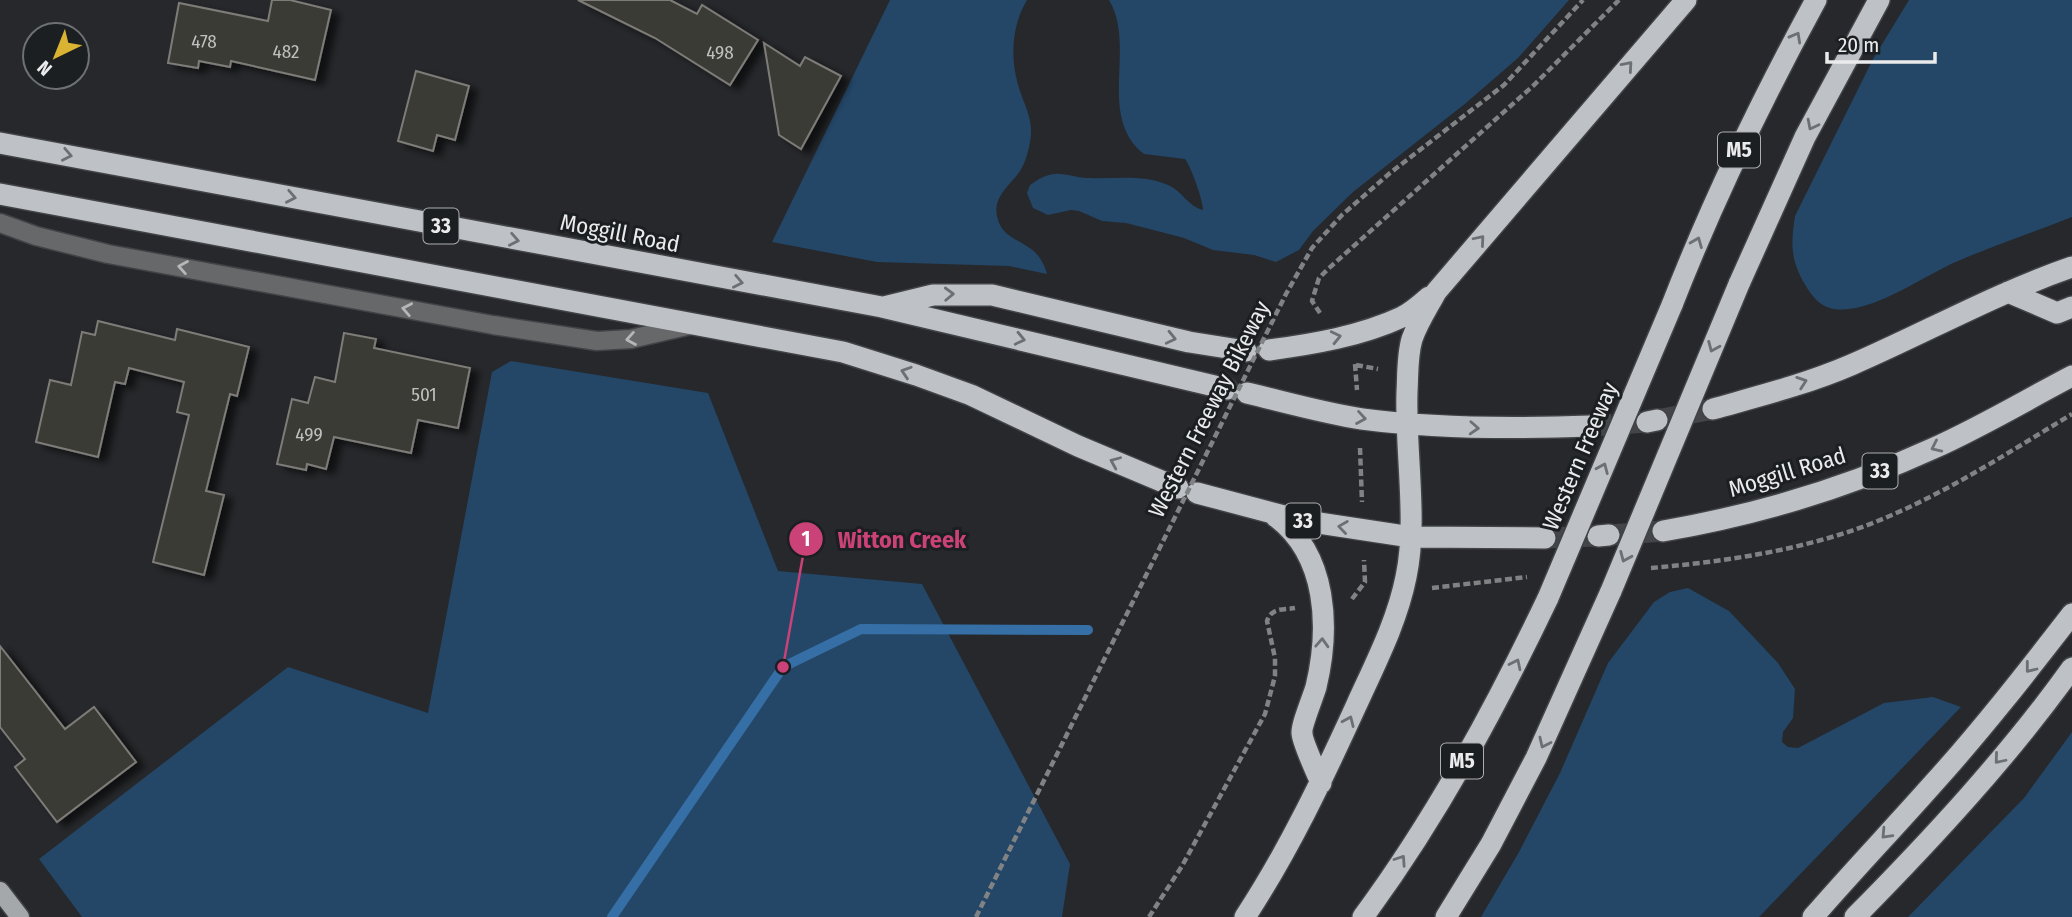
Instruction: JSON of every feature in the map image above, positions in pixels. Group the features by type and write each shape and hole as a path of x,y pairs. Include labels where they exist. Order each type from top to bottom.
{"highway":[{"path":"1269,350 1337,338 1377,327 1405,316 1436,292 1686,0"},
{"name":"Western Freeway","path":"1363,917 1417,836 1509,679 1548,598 1672,305 1700,232 1741,144 1816,0"},
{"name":"M5","path":"1446,917 1491,844 1536,758 1611,591 1739,284 1805,137 1879,0"},
{"name":"Moggill Road","path":"0,143 882,307 1360,418 1406,424 1509,430 1591,426"},
{"name":"33","path":"0,194 843,352 916,374 971,395 1078,446 1187,491 1273,514 1411,537 1507,540 1545,538"},
{"path":"1713,409 1849,366 2008,292 2072,267"},
{"path":"1245,917 1266,886 1321,783 1385,643 1406,577 1411,537 1406,424 1408,365 1412,340 1436,292"},
{"path":"2008,292 2057,313 2072,307"},
{"path":"882,307 933,295 992,295 1189,342 1246,351"},
{"name":"Moggill Road","path":"1663,531 1769,507 1882,470 1936,448 2072,376"},
{"path":"1273,514 1296,534 1314,567 1323,604 1321,664 1301,733 1321,783"},
{"path":"1813,917 1864,857 1933,785 2027,673 2072,614"},
{"path":"1855,917 1958,807 2051,697 2072,668"}],"main road":[{"path":"0,891 20,917"}],"lane":[{"path":"0,223 36,236 108,254 493,325 597,341 631,339 698,323"}],"path":[{"name":"Western Freeway Bikeway","path":"976,917 1286,294 1312,248 1358,200 1504,85 1583,0"},
{"path":"1312,301 1319,278 1328,269 1524,94 1619,0"},
{"path":"1351,601 1365,582 1360,418 1355,365 1379,369"},
{"path":"1149,917 1182,866 1265,714 1275,676 1275,658 1268,621 1276,610 1291,609"}],"shaded area":[{"path":"890,0 1027,0 1015,32 1013,55 1016,77 1030,122 1030,139 1022,167 1003,192 996,209 1000,226 1036,253 1047,274 1009,266 877,262 772,242"},
{"path":"1109,0 1569,0 1518,58 1466,103 1353,192 1313,231 1299,250 1276,262 1254,255 1213,250 1184,238 1126,223 1102,221 1079,211 1048,215 1033,208 1027,193 1030,185 1044,177 1058,174 1083,178 1139,178 1159,182 1173,188 1203,210 1185,159 1144,154 1130,138 1122,121 1119,101 1120,39 1117,19"},
{"path":"1909,0 2072,0 2072,217 1944,267 1878,301 1861,307 1830,308 1812,295 1796,266 1792,242 1795,216 1873,59"},
{"path":"511,361 708,393 778,571 922,584 1070,864 1062,917 82,917 39,859 288,667 428,713 492,372"},
{"path":"1688,588 1729,611 1778,663 1795,689 1793,718 1783,732 1782,742 1788,747 1798,748 1884,703 1933,697 1961,707 1759,917 1481,917 1560,773 1608,663 1654,602 1670,592"},
{"path":"2072,732 2072,917 1908,917 2024,798"}],"building":[{"path":"272,0 290,0 331,10 315,80 231,61 230,67 199,61 198,68 168,63 179,3 268,21"},
{"path":"578,0 670,0 697,14 702,5 758,40 730,85 655,38"},
{"path":"764,43 800,66 805,57 841,76 801,149 779,135"},
{"path":"416,71 469,86 455,140 437,135 433,151 398,141"},
{"path":"98,321 175,340 177,329 249,347 237,396 230,394 206,491 224,495 204,575 153,562 189,415 177,412 184,382 129,368 125,384 115,382 98,457 36,442 50,380 71,385 82,332 95,335"},
{"path":"344,333 376,339 374,348 470,368 458,428 418,420 411,453 334,437 326,469 307,464 306,470 277,464 292,399 308,403 315,377 335,382"},
{"path":"0,646 65,729 94,707 136,762 57,822 15,767 25,759 0,727"}],"waterway":[{"path":"612,917 783,667 861,629 1088,630"}],"tunnel":[{"path":"1657,420 1713,409"},
{"path":"1591,426 1647,422"},
{"path":"1609,535 1663,531"},
{"path":"1545,538 1598,536"}],"place":[{"name":"Witton Creek","path":"783,667"}]}
